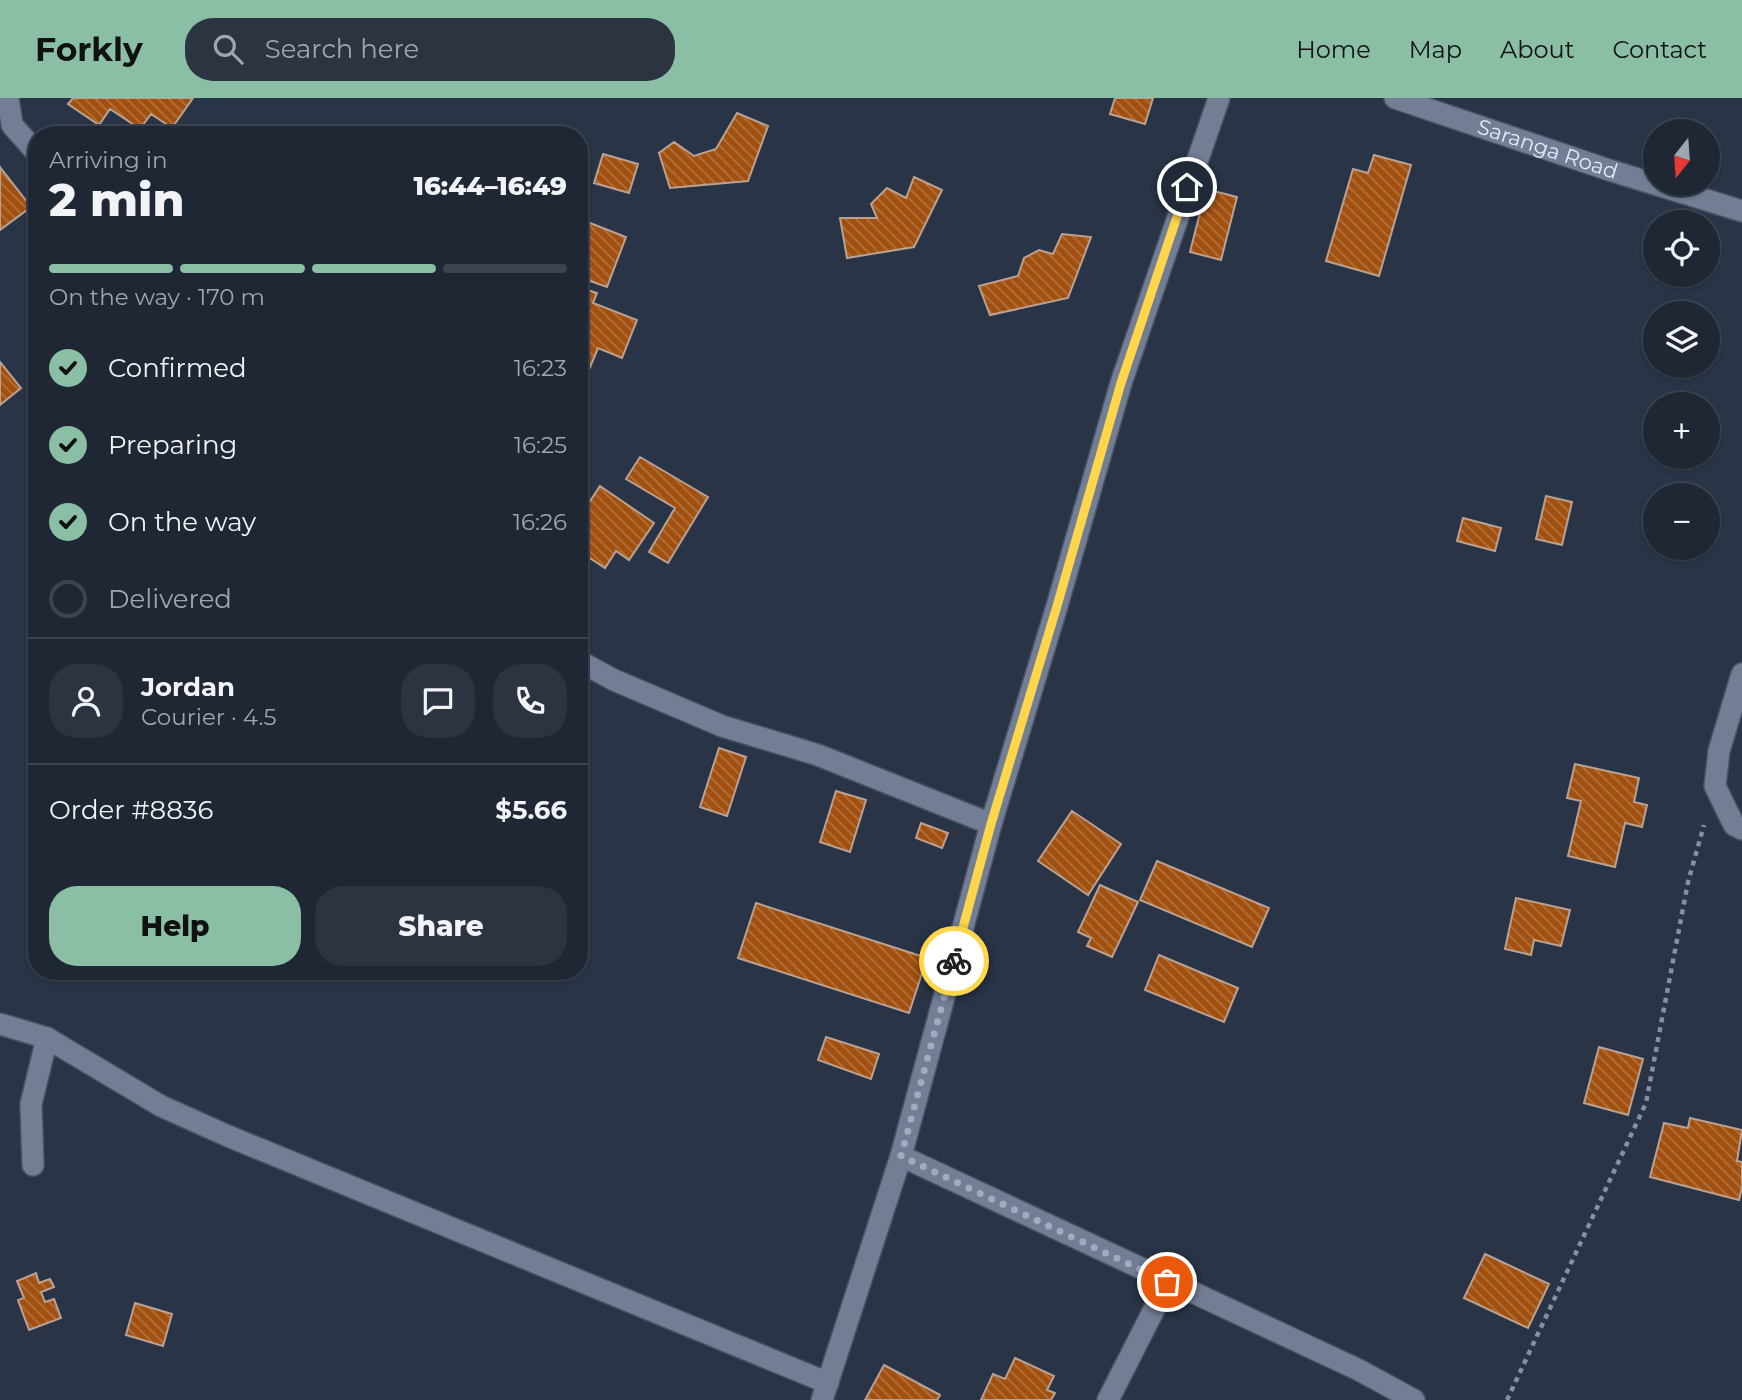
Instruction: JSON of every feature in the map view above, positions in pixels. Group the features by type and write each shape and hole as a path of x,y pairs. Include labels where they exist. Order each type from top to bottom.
{"street":[{"path":"8,98 12,125 28,143"},
{"path":"0,1024 47,1038 161,1106 228,1136 825,1392 901,1156 991,824 1121,383 1219,98"},
{"name":"Saranga Road","path":"1395,98 1609,170 1742,211"},
{"path":"588,666 614,680 722,726 818,755 991,824"},
{"path":"1742,674 1719,751 1715,786 1734,825 1742,830"},
{"path":"33,1165 31,1104 47,1038"},
{"path":"901,1156 1359,1370 1413,1400"},
{"path":"1108,1400 1167,1282"}],"path":[{"path":"1507,1400 1646,1102 1688,882 1715,786"}],"building":[{"path":"73,98 193,98 173,126 151,114 142,126 136,126 110,109 99,125 68,104"},
{"path":"1115,98 1153,98 1145,124 1110,114"},
{"path":"737,113 768,126 748,181 670,188 659,153 674,142 694,156 716,149"},
{"path":"603,154 638,164 629,193 594,183"},
{"path":"1374,155 1411,165 1379,276 1326,261 1353,169 1368,173"},
{"path":"0,167 28,203 28,209 0,230"},
{"path":"914,177 942,190 914,247 847,258 840,218 877,218 871,204 887,188 906,198"},
{"path":"1206,189 1237,197 1221,260 1190,252"},
{"path":"590,223 626,237 607,287 588,280"},
{"path":"1062,234 1091,237 1068,298 990,315 979,286 1018,276 1024,258 1039,250 1053,254"},
{"path":"588,290 597,293 593,303 637,320 622,358 598,348 588,372"},
{"path":"0,362 21,388 0,405"},
{"path":"640,457 708,497 668,563 649,552 675,508 626,479"},
{"path":"600,486 654,523 629,560 616,551 605,568 588,557 588,504"},
{"path":"1546,496 1572,502 1562,545 1536,539"},
{"path":"1463,518 1501,528 1495,551 1457,541"},
{"path":"719,748 746,757 727,816 700,807"},
{"path":"1575,764 1639,778 1634,802 1647,805 1642,827 1625,823 1615,867 1568,856 1581,801 1567,798"},
{"path":"836,791 866,800 850,852 820,842"},
{"path":"1072,811 1121,844 1088,895 1038,861"},
{"path":"921,823 948,833 942,848 916,838"},
{"path":"1157,861 1269,908 1252,947 1140,900"},
{"path":"1100,885 1138,902 1112,957 1087,946 1091,938 1078,932"},
{"path":"1516,898 1570,910 1561,946 1534,940 1531,955 1505,949"},
{"path":"756,903 927,958 909,1013 738,958"},
{"path":"1159,955 1238,988 1224,1022 1145,990"},
{"path":"826,1037 879,1054 871,1079 818,1060"},
{"path":"1599,1047 1643,1059 1628,1115 1584,1103"},
{"path":"1690,1118 1742,1130 1737,1161 1742,1162 1739,1200 1650,1177 1664,1123 1688,1128"},
{"path":"1485,1254 1549,1284 1528,1328 1464,1298"},
{"path":"36,1273 39,1283 50,1279 54,1287 41,1292 45,1302 54,1299 61,1318 29,1330 18,1300 24,1298 17,1281"},
{"path":"135,1303 172,1314 163,1346 126,1335"},
{"path":"1015,1358 1054,1376 1047,1390 1055,1393 1051,1400 981,1400 993,1374 1005,1379"},
{"path":"884,1365 940,1395 937,1400 865,1400"}],"way so far":[{"path":"954,961 901,1156 1167,1282"}],"route":[{"path":"954,961 991,824 1121,383 1187,187"}]}
